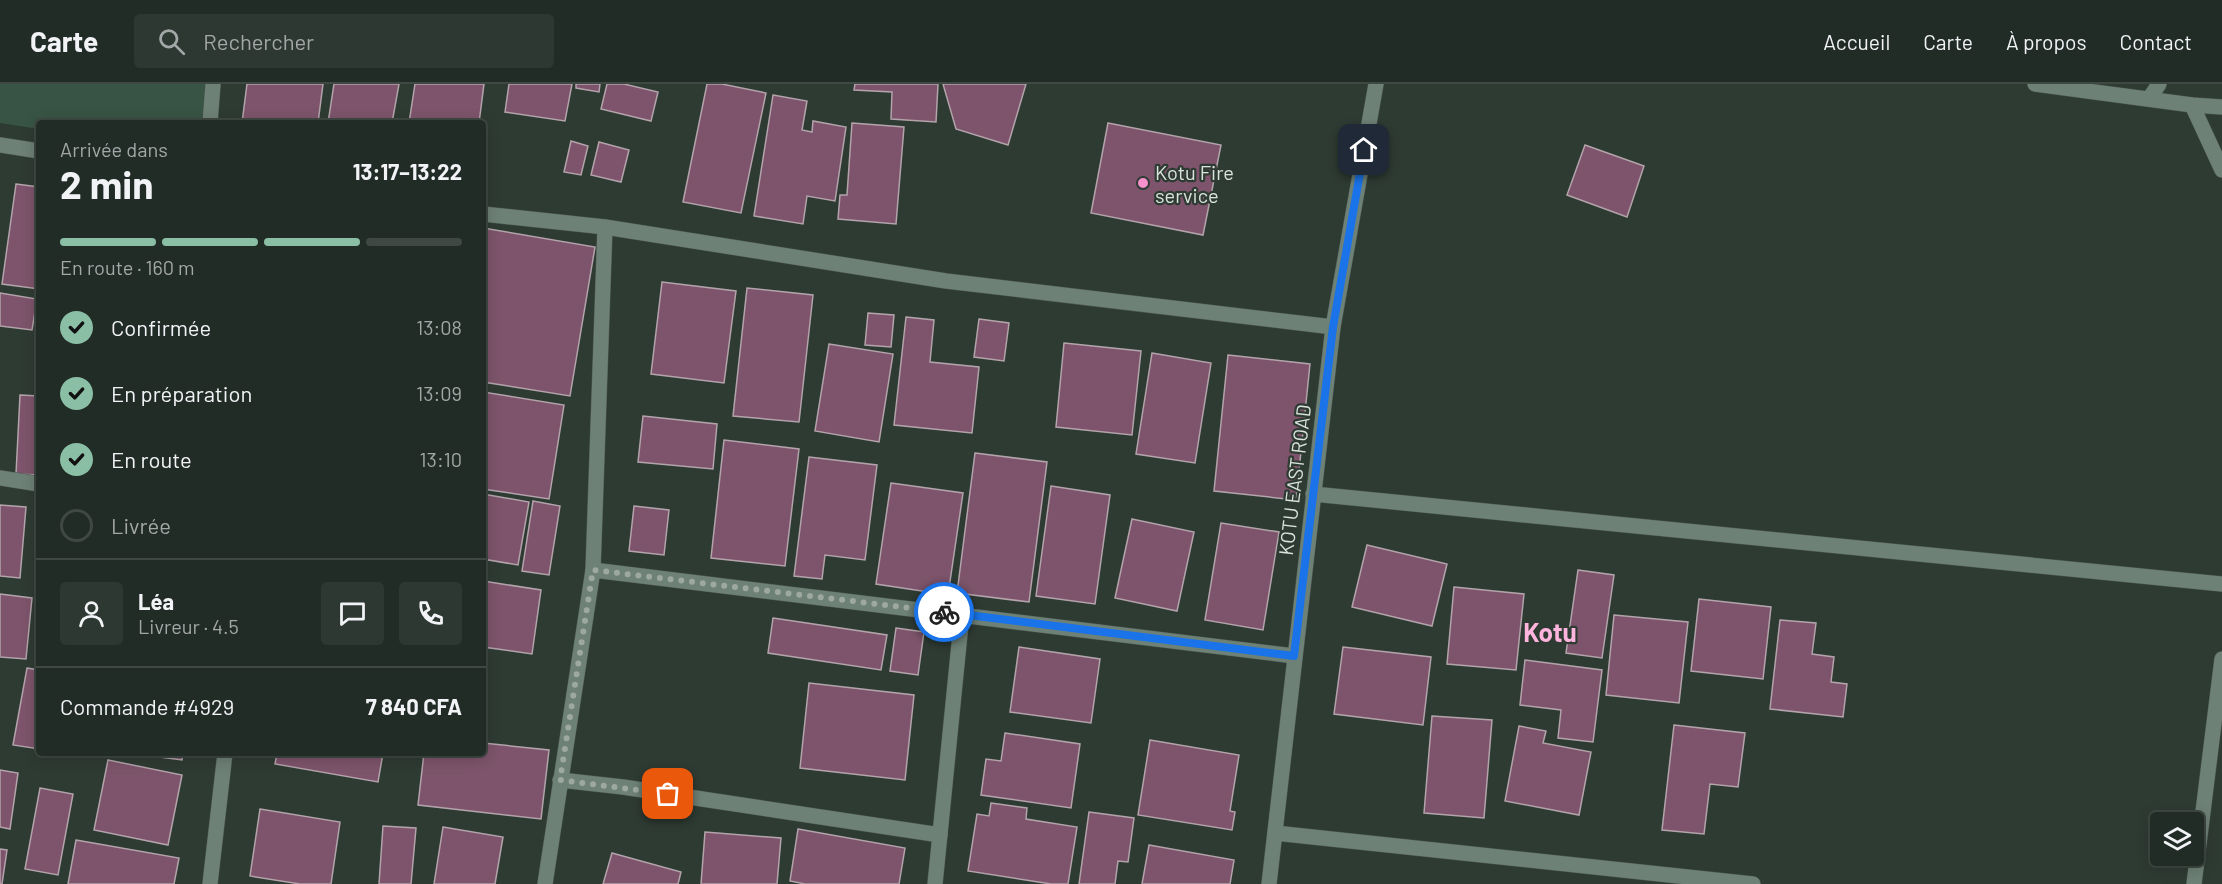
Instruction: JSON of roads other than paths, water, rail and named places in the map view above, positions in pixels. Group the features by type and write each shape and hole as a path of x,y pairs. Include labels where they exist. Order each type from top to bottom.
{"street":[{"path":"210,120 213,84"},
{"name":"KOTU EAST ROAD","path":"1269,884 1333,327 1376,84"},
{"path":"2035,84 2222,107"},
{"path":"2149,99 2159,84"},
{"path":"2192,105 2222,170"},
{"path":"0,145 36,151"},
{"path":"486,214 605,227 946,280 1333,327"},
{"path":"545,884 593,570 605,227"},
{"path":"0,478 36,484"},
{"path":"1313,494 2222,584"},
{"path":"593,570 1294,656"},
{"path":"935,884 962,614"},
{"path":"2194,884 2222,659"},
{"path":"210,884 225,756"},
{"path":"560,780 635,788 939,835"},
{"path":"1275,833 1753,884"}],"place":[{"name":"Kotu Fire service","path":"1143,183"}],"district":[{"name":"Kotu","path":"1550,631"}]}
